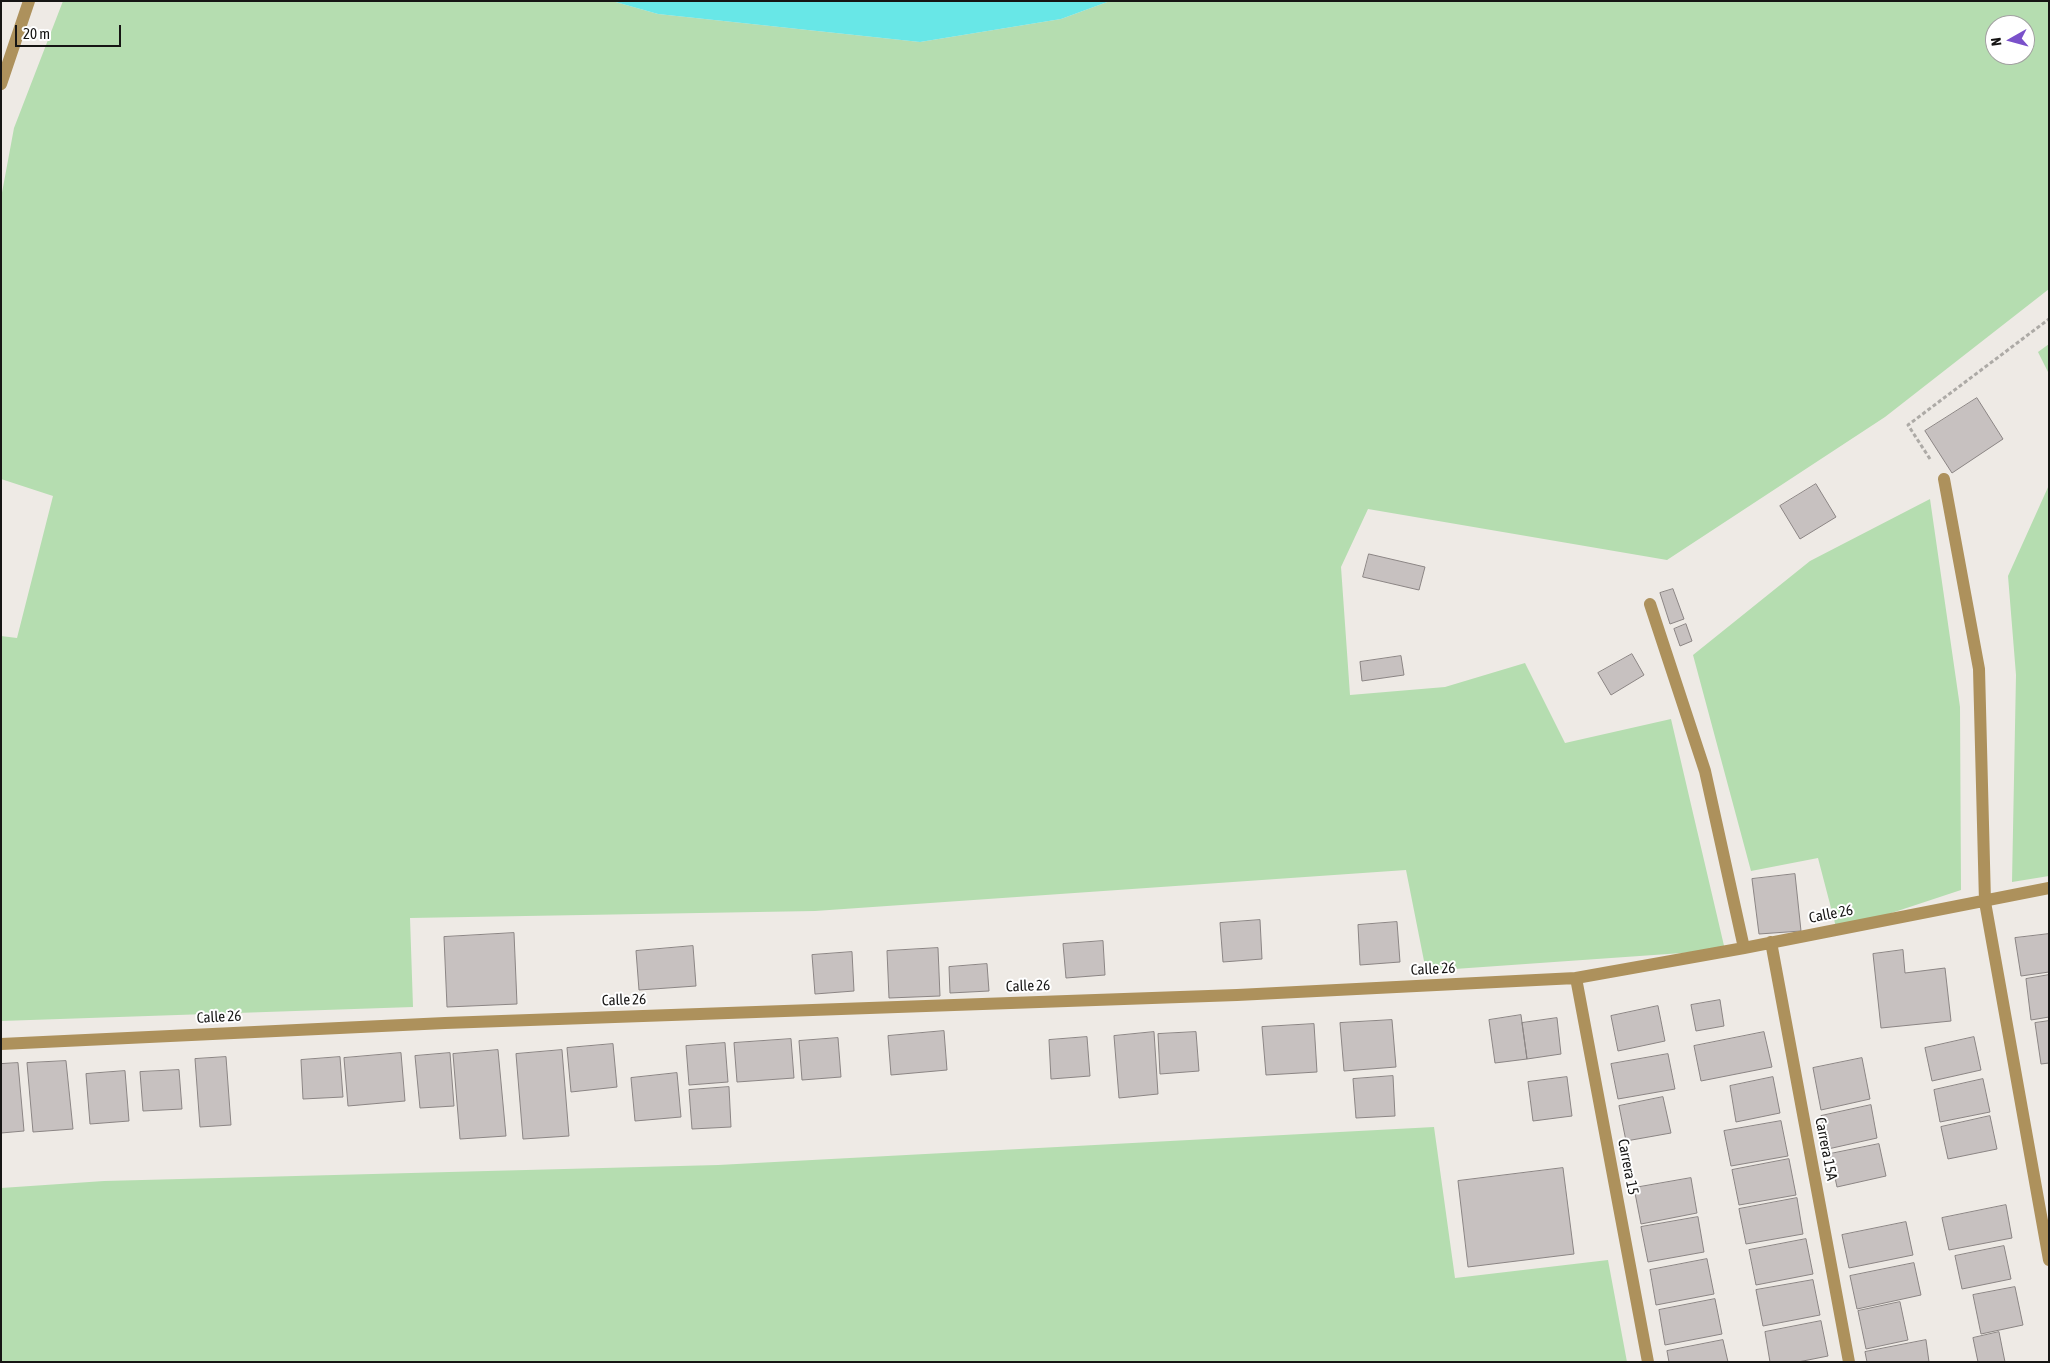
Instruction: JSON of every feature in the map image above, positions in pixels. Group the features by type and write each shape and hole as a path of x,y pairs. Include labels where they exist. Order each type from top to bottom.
{"street":[{"path":"1,84 29,1"},
{"path":"1944,479 1979,669 1985,902 2049,1260"},
{"path":"1650,604 1705,771 1744,948"},
{"name":"Calle 26","path":"1,1044 445,1023 1237,995 1576,978 1744,948 2049,888"},
{"name":"Carrera 15A","path":"1771,942 1850,1362"},
{"name":"Carrera 15","path":"1576,978 1648,1362"}],"path":[{"path":"1944,479 1908,425 2049,319"}],"green space":[{"path":"63,1 612,1 658,14 920,42 1061,19 1110,1 2049,1 2049,289 1885,417 1667,560 1368,509 1341,567 1350,695 1445,687 1525,663 1565,743 1671,719 1725,950 1426,971 1406,870 815,911 410,918 413,1007 1,1021 1,636 17,638 53,496 1,479 1,198 14,128"},
{"path":"2049,344 2049,374 2038,352"},
{"path":"2049,485 2049,876 2012,882 2016,675 2008,576"},
{"path":"1930,499 1960,707 1961,890 1837,931 1818,858 1751,871 1693,655 1810,561"},
{"path":"1434,1127 1455,1278 1608,1260 1627,1362 1,1362 1,1188 104,1181 718,1165"}],"water":[{"path":"612,1 1110,1 1061,19 920,42 658,14"}],"building":[{"path":"1977,398 2003,439 1952,473 1925,431"},
{"path":"1816,484 1836,517 1800,539 1780,506"},
{"path":"1369,554 1425,567 1419,590 1363,577"},
{"path":"1673,589 1684,619 1670,624 1660,593"},
{"path":"1686,624 1692,641 1680,646 1674,629"},
{"path":"1632,654 1644,675 1611,695 1598,673"},
{"path":"1401,656 1404,675 1362,681 1360,662"},
{"path":"1795,874 1801,931 1759,934 1752,879"},
{"path":"1260,920 1262,959 1223,962 1220,923"},
{"path":"1397,922 1400,962 1360,965 1358,925"},
{"path":"514,933 517,1004 447,1007 444,937"},
{"path":"2049,934 2049,972 2021,976 2015,938"},
{"path":"1103,941 1105,975 1066,978 1063,944"},
{"path":"693,946 696,986 639,990 636,951"},
{"path":"938,948 940,996 889,998 887,951"},
{"path":"1903,950 1905,973 1945,968 1951,1021 1881,1028 1873,954"},
{"path":"852,952 854,991 815,994 812,955"},
{"path":"987,964 989,991 950,993 949,967"},
{"path":"2049,975 2049,1017 2031,1020 2026,979"},
{"path":"1720,1000 1724,1026 1696,1031 1691,1005"},
{"path":"1658,1006 1665,1041 1618,1051 1611,1016"},
{"path":"1521,1015 1527,1059 1495,1063 1489,1020"},
{"path":"1557,1018 1561,1054 1527,1059 1522,1023"},
{"path":"1392,1020 1396,1067 1344,1071 1340,1023"},
{"path":"2049,1021 2049,1063 2041,1064 2035,1023"},
{"path":"1314,1024 1317,1072 1266,1075 1262,1027"},
{"path":"944,1031 947,1070 891,1075 888,1036"},
{"path":"1154,1032 1158,1094 1119,1098 1114,1036"},
{"path":"1196,1032 1199,1071 1160,1074 1158,1034"},
{"path":"1764,1032 1772,1067 1701,1081 1694,1046"},
{"path":"1087,1037 1090,1076 1051,1079 1049,1040"},
{"path":"1974,1037 1981,1070 1932,1081 1925,1048"},
{"path":"838,1038 841,1077 802,1080 799,1041"},
{"path":"791,1039 794,1078 737,1082 734,1043"},
{"path":"725,1043 728,1082 689,1085 686,1046"},
{"path":"613,1044 617,1087 571,1092 567,1048"},
{"path":"498,1050 506,1136 460,1139 453,1054"},
{"path":"562,1050 569,1136 523,1139 516,1054"},
{"path":"401,1053 405,1101 348,1106 344,1058"},
{"path":"450,1053 454,1106 420,1108 415,1056"},
{"path":"1668,1054 1675,1089 1618,1099 1611,1064"},
{"path":"226,1057 231,1125 200,1127 195,1059"},
{"path":"340,1057 343,1097 303,1099 301,1060"},
{"path":"1862,1058 1870,1099 1821,1110 1813,1068"},
{"path":"66,1061 73,1129 33,1132 27,1063"},
{"path":"18,1063 24,1131 1,1133 1,1064"},
{"path":"179,1070 182,1109 143,1111 140,1072"},
{"path":"125,1071 129,1121 90,1124 86,1074"},
{"path":"677,1073 681,1117 635,1121 631,1078"},
{"path":"1393,1076 1395,1116 1356,1118 1353,1079"},
{"path":"1567,1077 1572,1116 1533,1121 1528,1082"},
{"path":"1773,1077 1780,1113 1736,1122 1730,1086"},
{"path":"1983,1079 1990,1112 1940,1122 1934,1090"},
{"path":"729,1087 731,1127 692,1129 689,1090"},
{"path":"1663,1097 1671,1133 1626,1141 1619,1106"},
{"path":"1871,1105 1877,1138 1828,1149 1821,1116"},
{"path":"1990,1116 1997,1149 1948,1159 1941,1127"},
{"path":"1781,1121 1788,1156 1731,1166 1724,1131"},
{"path":"1879,1144 1886,1176 1837,1187 1830,1154"},
{"path":"1789,1159 1796,1195 1739,1205 1732,1170"},
{"path":"1563,1168 1574,1254 1468,1267 1458,1181"},
{"path":"1691,1178 1697,1213 1641,1224 1634,1188"},
{"path":"1797,1198 1803,1234 1746,1244 1739,1209"},
{"path":"2006,1205 2012,1238 1949,1250 1942,1218"},
{"path":"1698,1217 1704,1252 1648,1262 1641,1227"},
{"path":"1906,1222 1913,1255 1849,1268 1842,1235"},
{"path":"1806,1239 1813,1274 1756,1285 1749,1250"},
{"path":"2004,1246 2011,1279 1962,1289 1955,1256"},
{"path":"1707,1259 1714,1294 1656,1305 1650,1270"},
{"path":"1914,1263 1921,1295 1857,1309 1850,1276"},
{"path":"1813,1280 1820,1315 1763,1326 1756,1290"},
{"path":"2015,1287 2023,1325 1981,1334 1973,1295"},
{"path":"1715,1299 1722,1334 1665,1345 1659,1310"},
{"path":"1900,1302 1908,1340 1866,1349 1858,1311"},
{"path":"1821,1321 1828,1356 1798,1362 1770,1362 1765,1332"},
{"path":"1999,1332 2005,1362 1978,1362 1973,1338"},
{"path":"1723,1340 1728,1362 1669,1362 1667,1351"},
{"path":"1926,1340 1929,1362 1867,1362 1865,1352"}]}
